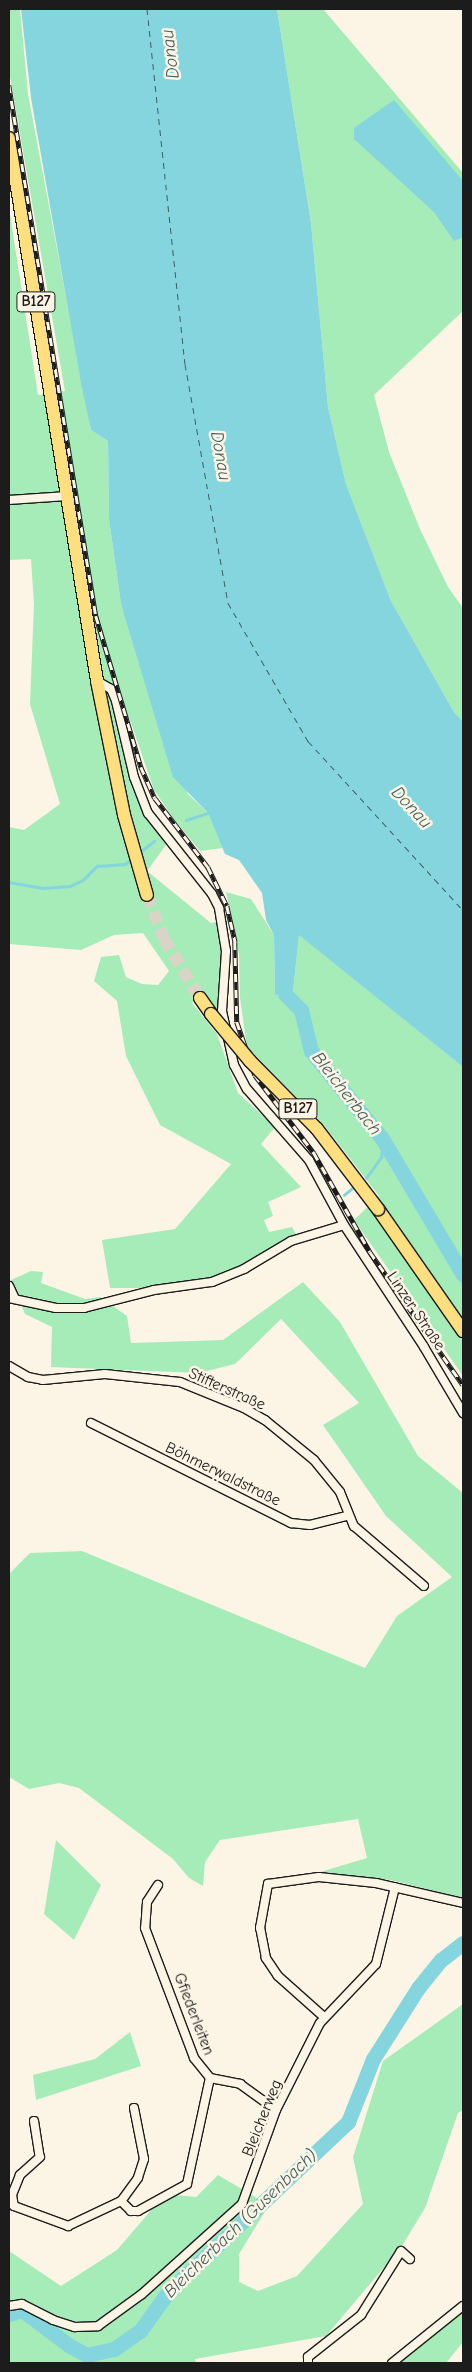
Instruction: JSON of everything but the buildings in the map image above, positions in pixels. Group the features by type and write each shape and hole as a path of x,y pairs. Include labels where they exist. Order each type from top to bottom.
{"main road":[{"name":"B127","path":"9,138 97,681 130,840 147,895"},
{"name":"B127","path":"200,998 250,1061 322,1136 378,1210 463,1330"}],"street":[{"path":"9,500 67,496"},
{"name":"Linzer Straße","path":"97,681 111,689 114,695 134,777 157,825 212,894 219,908 226,951 222,1011 234,1065 247,1089 309,1160 344,1225 424,1347 463,1413"},
{"path":"9,1286 12,1299 56,1308 84,1308 154,1290 212,1282 244,1269 291,1241 344,1225"},
{"name":"Stifterstraße","path":"9,1366 28,1377 43,1380 87,1374 157,1378 180,1382 223,1398 265,1420 314,1460 340,1492 348,1516 363,1535 424,1586"},
{"name":"Böhmerwaldstraße","path":"91,1423 291,1523 310,1525 348,1516"},
{"path":"324,2017 278,1976 266,1958 260,1928 268,1884 318,1877 395,1887 463,1903"},
{"name":"Gfiederleiten","path":"158,1885 147,1902 145,1928 194,2058 210,2078 240,2084 276,2110"},
{"name":"Bleicherweg","path":"9,2306 22,2304 64,2324 92,2328 105,2322 236,2210 249,2190 276,2110 324,2017 376,1964 395,1887"},
{"path":"121,2201 131,2211 138,2210 187,2184 210,2078"},
{"path":"34,2121 41,2153 37,2161 20,2175 12,2195 14,2206 68,2226 121,2201 138,2178 144,2159 134,2108"},
{"path":"308,2363 308,2356 361,2315 401,2251 410,2259"},
{"path":"392,2363 463,2306"}],"green space":[{"path":"9,9 20,9 28,94 91,430 108,441 109,519 121,604 188,794 208,813 223,848 200,851 173,818 154,790 129,717 119,719 132,786 145,816 166,845 147,871 211,923 220,921 224,952 218,1011 205,992 192,1003 217,1034 238,1093 275,1127 261,1144 301,1187 268,1202 273,1216 264,1220 269,1232 292,1227 298,1238 216,1282 170,1288 110,1288 102,1240 175,1229 231,1164 160,1125 126,1056 117,1001 94,981 101,957 119,955 126,977 142,984 158,985 169,971 143,933 114,935 81,950 9,944 9,827 24,830 60,804 30,704 34,604 31,559 9,560 9,208 38,395 65,391 9,71"},
{"path":"277,9 323,9 463,173 463,311 374,395 389,452 420,529 448,587 463,608 463,721 454,712 391,601 346,484 328,407 311,223"},
{"path":"226,892 251,899 274,935 275,995 293,992 299,934 463,1067 463,1376 354,1220 379,1196 324,1125 247,1047 240,998 239,955"},
{"path":"31,1271 43,1272 41,1283 85,1299 100,1297 127,1316 131,1343 223,1340 303,1282 340,1322 418,1456 463,1493 463,1905 454,1896 391,1880 317,1873 367,1858 358,1819 220,1840 205,1862 203,1886 189,1878 173,1859 79,1788 59,1783 29,1789 9,1777 9,1574 30,1553 82,1551 365,1668 397,1616 452,1577 386,1516 323,1425 359,1403 281,1319 235,1364 199,1373 51,1367 52,1327 25,1314 11,1280"},
{"path":"56,1840 101,1885 74,1940 44,1914"},
{"path":"463,2004 463,2110 458,2113 425,2208 402,2246 326,2336 195,2359 196,2363 9,2363 9,2251 61,2286 117,2250 165,2194 196,2197 218,2175 269,2205 239,2254 239,2282 258,2291 297,2276 363,2204 353,2157 383,2061"},
{"path":"130,2032 141,2066 36,2100 33,2075 95,2059"},
{"path":"463,2309 463,2342 446,2363 396,2363"}],"water":[{"name":"Donau","path":"21,9 277,9 311,223 328,407 346,484 391,601 454,712 463,721 463,1067 299,935 293,992 275,995 274,935 266,920 262,893 239,860 225,854 208,813 173,777 121,604 109,519 108,441 91,430 82,388 31,98"},
{"path":"394,100 463,181 463,237 454,241 434,212 354,139 354,128"}],"waterway":[{"path":"186,820 210,812"},
{"path":"140,852 154,841"},
{"path":"9,882 42,888 70,886 83,880 97,866 125,864 132,859"},
{"name":"Bleicherbach","path":"285,975 285,994 301,1010 311,1051 383,1140 463,1275"},
{"path":"366,1178 381,1157 383,1140"},
{"path":"344,1195 356,1185"},
{"name":"Bleicherbach (Gusenbach)","path":"9,2314 22,2310 70,2346 87,2355 114,2349 140,2331 168,2292 348,2122 373,2059 418,1988 441,1960 463,1943"}],"ferry route":[{"path":"147,9 185,364 228,603 308,741 463,910"}],"tunnel":[{"path":"147,895 164,939 200,998"}],"railway":[{"path":"9,85 96,616 141,767 155,798 208,867 227,906 235,942 237,1022 255,1075 314,1153 370,1252 463,1385"}]}
